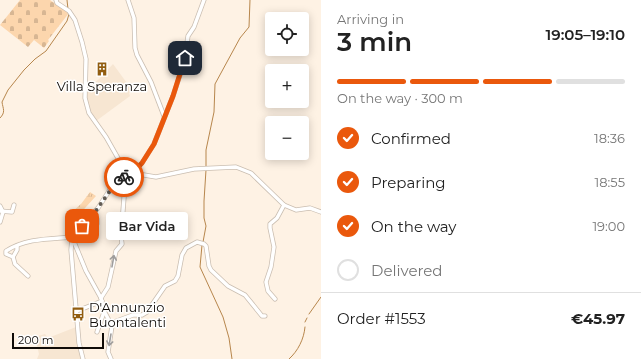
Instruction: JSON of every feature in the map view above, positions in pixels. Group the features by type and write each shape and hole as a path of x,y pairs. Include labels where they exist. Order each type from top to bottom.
{"street":[{"path":"56,0 57,3 69,11 82,42 86,59 85,98 89,113 130,173 156,177 194,170 236,167 252,174 284,205 296,210 313,208 321,212"},
{"path":"128,0 134,18 135,48 137,55 151,82 164,116"},
{"path":"84,359 79,343 72,262 72,237 93,214 112,188 142,163 154,144 184,63 188,36 194,27 204,0"},
{"path":"77,311 102,299 108,287 115,254 122,244 125,185 130,173"},
{"path":"2,211 12,212 14,205"},
{"path":"275,299 268,291 266,282 271,267 274,247 270,224 277,218 284,205"},
{"path":"0,206 2,211 0,222"},
{"path":"82,226 93,226 97,224 97,219 93,214"},
{"path":"122,233 138,236 155,236"},
{"path":"13,257 6,254 6,251 26,242 72,237"},
{"path":"72,237 86,271 102,299 104,312 111,323 112,329 109,355 111,359"},
{"path":"111,323 133,315 142,315 147,312 165,286 174,281 178,276 182,255 186,248 198,242 202,243 207,251 208,266 211,270 228,286 245,295 262,316 265,316"},
{"path":"17,246 17,250 13,257 15,264 28,276"},
{"path":"97,332 104,312"}],"shaded area":[{"path":"113,64 132,90 129,93 130,96 96,121 88,108 86,92"},
{"path":"76,327 77,342 82,359 37,359 39,354 35,337 45,334 48,338"}],"green space":[{"path":"20,0 50,0 69,13 48,40 49,41 44,48 34,40 28,47 0,25"},
{"path":"90,192 96,196 75,219 70,214 81,204"}],"waterway":[{"path":"67,0 68,9"},
{"path":"206,167 206,150 214,112 215,84 240,38 249,27 250,0"},
{"path":"0,118 4,112 2,102 8,90 24,70 46,51 67,21 69,14"},
{"path":"203,242 206,226 204,218 206,170"},
{"path":"202,245 200,267 223,317 229,338 232,359"},
{"path":"309,314 321,297"},
{"path":"305,322 307,318"},
{"path":"289,359 300,344 305,327"}],"way so far":[{"path":"82,226 95,212 112,188 124,177"}],"place":[{"name":"Villa Speranza","path":"102,69"},
{"name":"Bar Vida","path":"82,226"},
{"name":"D'Annunzio Buontalenti","path":"78,314"}],"route":[{"path":"124,177 127,174 132,173 142,163 154,144 173,96 185,58"}]}
